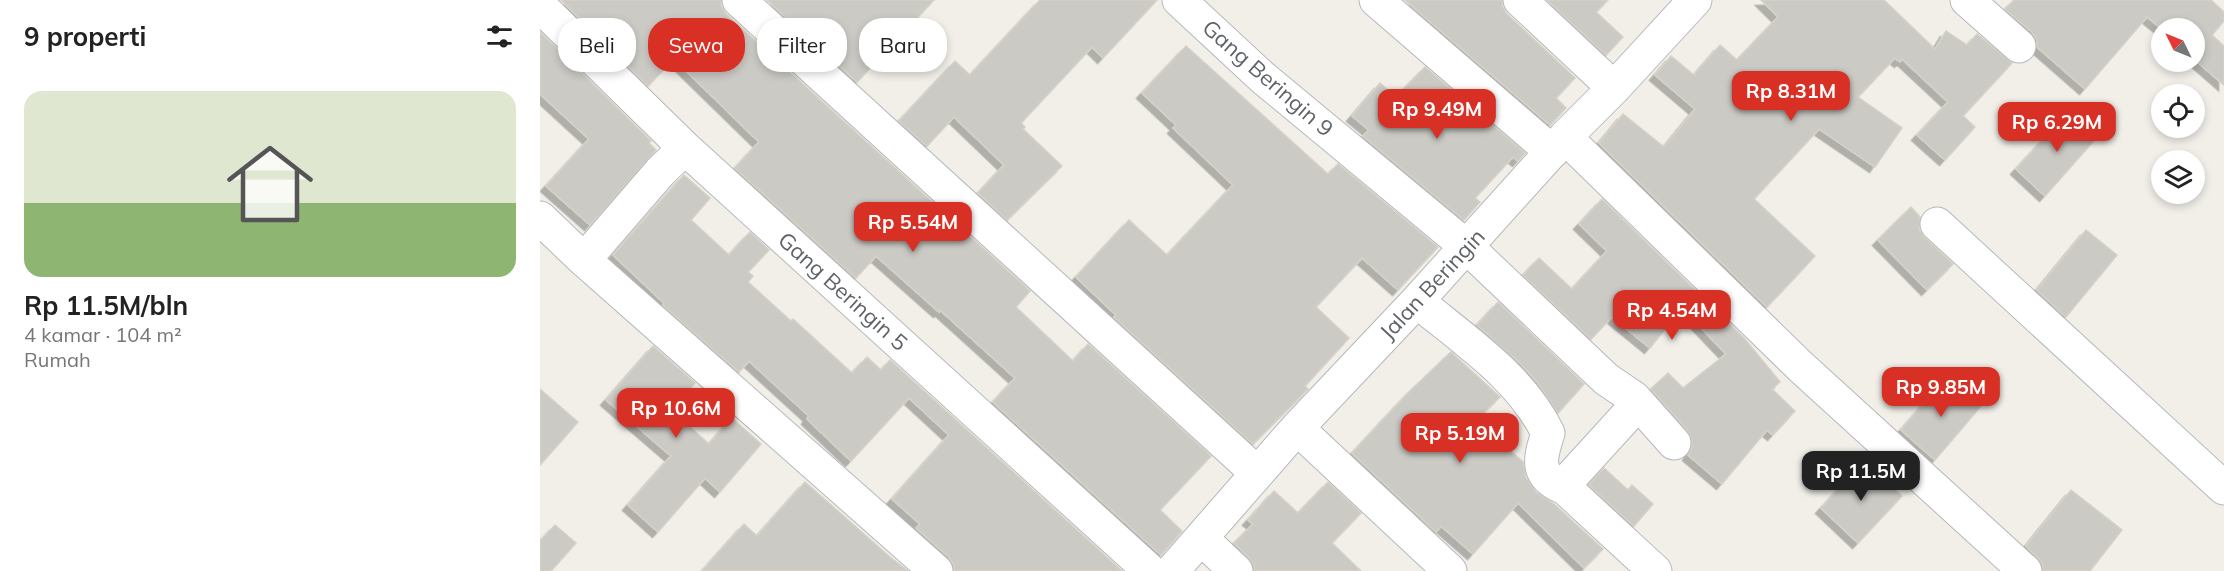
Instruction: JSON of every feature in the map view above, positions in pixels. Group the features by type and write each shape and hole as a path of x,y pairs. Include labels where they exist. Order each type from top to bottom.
{"street":[{"path":"739,0 1257,473"},
{"name":"Gang Beringin 9","path":"1179,0 1263,76 1467,248 1606,379 1634,398 1674,443"},
{"path":"1376,0 1558,145 2025,571"},
{"path":"1520,0 1614,88"},
{"name":"Jalan Beringin","path":"1172,571 1297,428 1467,248 1558,145 1695,0"},
{"path":"1967,0 2019,46"},
{"name":"Gang Beringin 5","path":"540,6 686,148 1150,571"},
{"path":"584,260 660,172 686,148"},
{"path":"540,218 584,260 936,571"},
{"path":"1937,224 2224,488"},
{"path":"1417,301 1501,370 1526,395 1548,433 1540,458 1542,470 1554,484 1565,488 1655,571"},
{"path":"1565,488 1571,477 1633,409 1634,398"},
{"path":"1297,428 1450,571"},
{"path":"1201,538 1236,571"}],"building":[{"path":"561,0 721,0 721,6 730,18 648,18 648,72 661,72 648,86 634,72 636,72 636,18 579,18"},
{"path":"767,0 934,0 917,18 859,18 859,72 866,72 857,82 846,72 847,18 787,18"},
{"path":"1040,0 1157,0 1103,58 1092,47 1021,123 1025,127 1023,129 1062,166 1007,220 978,193 1004,165 954,117 927,146 899,121 955,61 970,75"},
{"path":"1405,0 1502,0 1502,6 1507,14 1575,78 1556,98 1566,108 1550,125"},
{"path":"1547,0 1608,0 1596,12 1623,37 1606,55"},
{"path":"1761,0 1884,0 1935,49 1946,31 1967,45 1977,34 2012,63 1963,116 1975,127 1945,160 1917,135 1948,102 1902,59 1900,62 1895,58 1858,97 1902,128 1875,167 1819,129 1754,199 1815,256 1767,307 1599,143 1623,114 1664,147 1695,109 1655,75 1671,56 1694,75 1720,45 1737,60 1778,17"},
{"path":"2014,0 2211,0 2224,12 2224,21 2212,35 2224,46 2224,85 2205,69 2205,18 2151,18 2151,20 2147,17 2085,89 2037,47 2037,40 2032,32 2005,9"},
{"path":"745,31 757,42 757,72 790,72 1030,291 1016,307 1073,361 1088,344 1211,456 1160,510 1182,531 1161,555 993,402 1015,378 876,256 856,278 735,168 759,142 687,72 745,72"},
{"path":"540,32 558,50 558,72 581,72 651,141 649,143 656,150 590,225 546,186 589,139 540,94"},
{"path":"1186,46 1328,174 1338,164 1438,247 1398,290 1362,258 1316,307 1349,338 1305,386 1308,389 1253,444 1114,317 1116,315 1076,277 1129,220 1167,255 1233,185 1173,128 1176,125 1142,93"},
{"path":"1425,67 1525,153 1518,161 1513,157 1475,198 1480,202 1464,220 1363,136 1369,130 1352,116 1380,83 1396,97"},
{"path":"2070,110 2098,136 2045,196 2016,169"},
{"path":"684,175 710,198 691,220 729,255 750,232 769,250 748,272 753,276 748,282 791,321 793,319 852,373 867,357 881,370 890,360 1122,571 954,571 954,565 949,557 916,528 920,524 892,499 949,435 909,398 851,461 807,419 809,416 749,361 739,372 663,305 664,303 613,255"},
{"path":"1602,199 1744,338 1780,382 1772,389 1795,411 1773,435 1767,430 1722,484 1688,455 1692,448 1692,440 1688,431 1651,389 1668,373 1683,388 1726,354 1682,308 1650,348 1612,317 1591,339 1523,275 1539,258 1572,289 1607,251 1579,224"},
{"path":"1911,207 1920,217 1919,229 1924,237 1953,264 1927,290 1878,240"},
{"path":"2086,230 2117,255 2066,317 2037,290"},
{"path":"1498,302 1584,384 1558,413 1538,383 1521,364 1477,325"},
{"path":"653,346 695,383 671,410 709,444 732,418 761,444 720,492 705,478 658,532 628,505 671,456 606,400"},
{"path":"1451,352 1500,397 1476,420 1523,462 1526,478 1536,492 1554,504 1603,549 1584,568 1518,503 1473,554 1441,526 1436,532 1352,453 1408,393"},
{"path":"1947,377 1981,406 1935,460 1901,430"},
{"path":"540,389 578,422 540,465"},
{"path":"1864,461 1902,496 1858,543 1821,508"},
{"path":"1604,468 1628,490 1632,485 1653,504 1634,526 1589,485"},
{"path":"805,482 908,571 702,571 744,524 757,536"},
{"path":"1328,482 1361,513 1332,543 1361,571 1254,571 1254,565 1249,558 1234,543 1253,524 1248,520 1274,491 1298,513"},
{"path":"2071,490 2122,530 2090,571 2043,571 2043,565 2026,546"},
{"path":"555,525 576,543 551,571 540,571 540,541"}]}
